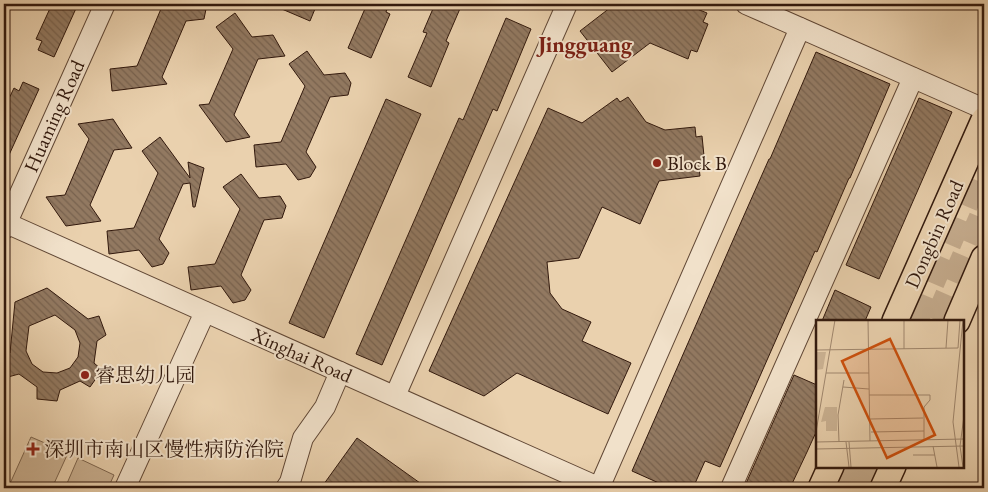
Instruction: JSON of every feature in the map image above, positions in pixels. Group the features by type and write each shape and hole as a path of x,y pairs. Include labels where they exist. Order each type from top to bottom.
{"main road":[{"name":"Dongbin Road","path":"895,320 984,120"},
{"path":"957,320 984,258"},
{"path":"821,488 831,467"},
{"path":"883,488 893,467"}],"street":[{"name":"Huaming Road","path":"5,224 104,4"},
{"path":"394,396 567,4"},
{"path":"746,4 984,109"},
{"path":"600,488 800,28"},
{"path":"731,488 913,78"},
{"name":"Xinghai Road","path":"5,224 600,488"},
{"path":"124,488 205,312"},
{"path":"286,488 290,482 303,438 324,407 340,372"}],"shaded area":[{"path":"31,437 68,453 52,488 8,488"},
{"path":"78,458 114,475 108,488 65,488"}],"building":[{"path":"52,4 78,4 54,57 38,50 42,41 36,39"},
{"path":"163,4 207,4 204,19 186,21 162,77 167,84 112,91 110,69 137,66"},
{"path":"270,4 317,4 310,21"},
{"path":"367,4 389,4 386,12 390,14 371,58 348,48"},
{"path":"435,4 462,4 446,41 449,43 431,87 408,77 427,33 423,32"},
{"path":"615,4 685,4 707,13 703,22 708,24 697,52 691,50 688,59 650,43 612,72 580,31"},
{"path":"235,13 252,37 273,35 285,56 258,59 234,115 250,137 226,142 199,105 209,104 233,49 216,27"},
{"path":"506,18 531,29 497,111 493,109 382,365 356,354 459,118 463,120"},
{"path":"307,51 324,75 345,73 351,83 348,95 330,97 306,152 316,167 310,177 298,180 286,164 256,167 254,145 281,142 305,86 289,64"},
{"path":"816,52 890,84 850,178 817,252 815,251 720,467 705,461 693,488 670,488 632,471"},
{"path":"23,82 39,89 4,166 4,109 14,88 19,91"},
{"path":"628,97 646,122 665,130 695,127 696,137 702,136 705,166 699,167 700,176 659,181 640,224 602,207 579,258 547,262 550,293 562,309 591,322 582,341 631,363 608,414 517,373 484,396 429,371 548,108 582,123 617,98 620,102"},
{"path":"919,98 952,112 879,279 846,265"},
{"path":"386,99 421,114 324,338 289,323"},
{"path":"113,119 132,148 114,150 90,205 101,221 66,226 46,197 65,195 89,139 78,124"},
{"path":"160,137 190,178 188,162 204,168 195,207 193,207 190,183 183,184 159,239 169,253 163,264 152,267 139,250 109,254 107,231 134,228 158,173 142,151"},
{"path":"241,174 259,198 280,196 286,206 282,218 264,220 241,275 251,290 245,300 233,303 221,286 191,290 188,267 215,264 240,209 223,187"},
{"path":"47,288 88,319 99,316 106,335 97,341 94,363 102,370 90,387 80,381 60,390 57,401 37,399 37,387 19,374 8,377 4,367 4,357 10,353 15,302","holes":["55,315 75,330 80,343 78,357 70,368 57,373 43,372 32,364 26,351 29,326"]},
{"path":"835,290 871,307 865,320 822,320"},
{"path":"794,375 816,385 816,432 790,488 744,488"},
{"path":"357,438 427,488 321,488"}],"tunnel":[{"path":"914,320 984,158"},
{"path":"938,320 984,215"},
{"path":"839,488 849,467"},
{"path":"863,488 873,467"}],"place":[{"name":"Block B","path":"657,163"},
{"name":"睿思幼儿园","path":"85,375"},
{"name":"深圳市南山区慢性病防治院","path":"33,449"}],"district":[{"name":"Jingguang","path":"585,44"}]}
